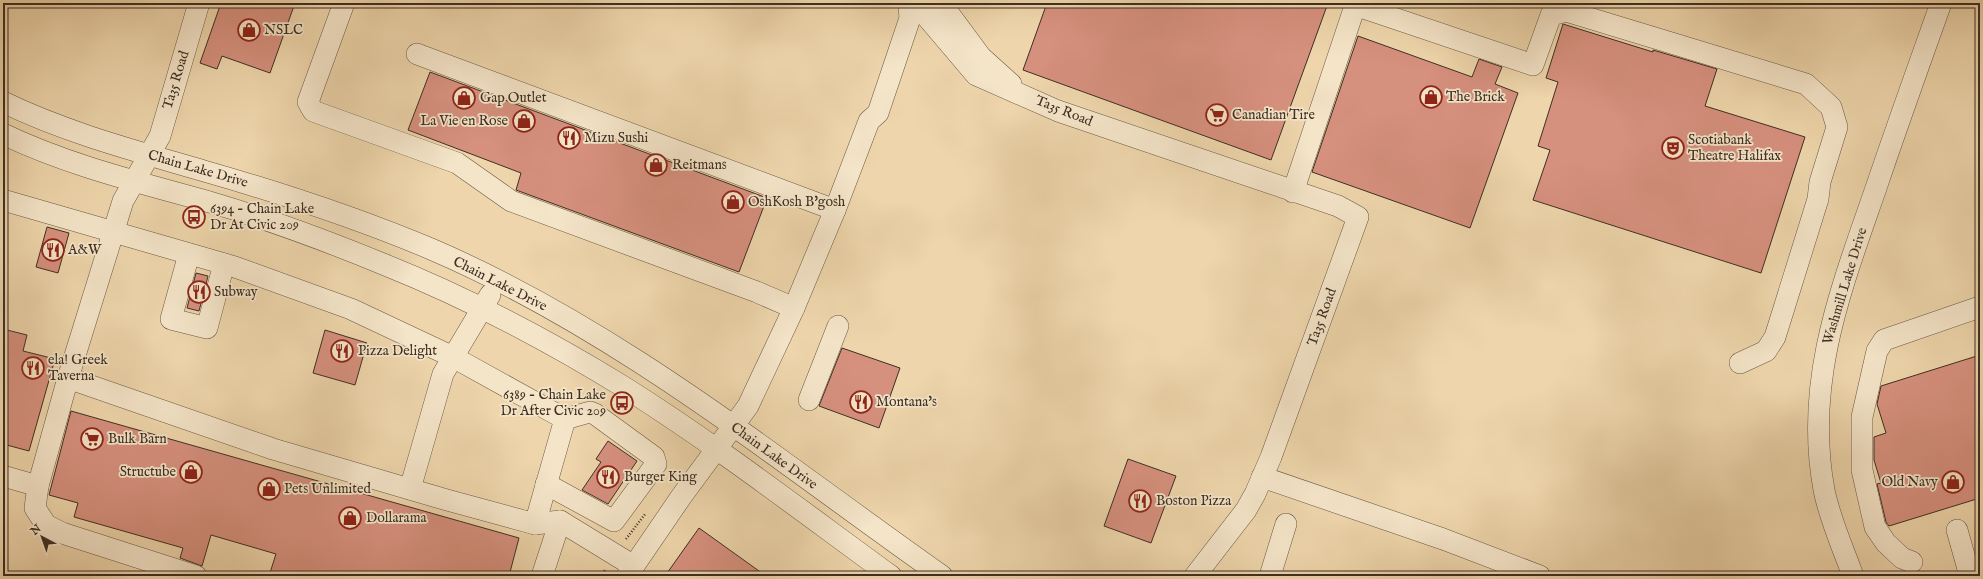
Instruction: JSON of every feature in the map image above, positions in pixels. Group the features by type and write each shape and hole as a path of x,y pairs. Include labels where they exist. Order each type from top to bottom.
{"street":[{"name":"Ta35 Road","path":"196,576 62,533 46,525 35,508 38,486 68,378 123,201 160,136 199,3"},
{"path":"344,3 308,102 313,111 456,163 511,201 757,292 794,308"},
{"name":"Ta35 Road","path":"941,3 981,57 1022,94"},
{"name":"Washmill Lake Drive","path":"1853,576 1833,522 1824,490 1820,447 1819,401 1825,347 1840,290 1940,3"},
{"name":"Ta35 Road","path":"912,4 976,75 1058,111 1293,192 1338,206 1358,217 1262,477"},
{"path":"68,378 274,449 410,489 535,524 560,520 625,565 681,497 748,406 794,308 835,210 869,121 864,113 900,12 912,4"},
{"path":"1293,192 1356,4 1533,65 1551,15 1566,11 1806,84 1831,107 1837,126 1820,182 1818,199 1775,337 1766,351 1740,363"},
{"path":"417,54 835,210"},
{"name":"Chain Lake Drive","path":"3,102 82,134 267,189 357,220 432,250 498,281 536,301 643,364 734,427 942,576"},
{"name":"Chain Lake Drive","path":"3,134 51,154 134,181 215,204 300,232 384,264 483,307 625,388 717,450 891,576"},
{"path":"3,200 224,264 351,308 454,357 565,419 590,412 595,414 656,460 656,464 614,521 546,484"},
{"path":"189,254 171,319 207,328 224,264"},
{"path":"410,489 443,374 498,281"},
{"path":"1912,562 1902,558 1886,543 1875,527 1862,470 1862,417 1877,351 1884,340 1980,307"},
{"path":"809,400 838,326"},
{"path":"535,524 565,419"},
{"path":"3,476 38,486"},
{"path":"1195,576 1246,510 1262,477 1443,540 1540,576"},
{"path":"542,576 560,520"},
{"path":"1270,576 1286,524"},
{"path":"1957,530 1970,576"}],"path":[{"path":"601,576 625,565 649,509"}],"building":[{"name":"NSLC","path":"221,3 295,3 270,73 222,56 217,69 200,63"},
{"name":"Canadian Tire","path":"1047,3 1328,3 1271,160 1023,70"},
{"name":"Scotiabank Theatre Halifax","path":"1563,24 1653,52 1653,50 1717,69 1705,106 1805,137 1761,273 1533,200 1550,150 1538,146 1558,82 1546,78"},
{"path":"1358,36 1472,77 1479,59 1502,67 1495,84 1518,93 1470,228 1312,172"},
{"path":"430,72 767,198 739,272 516,190 521,173 408,130"},
{"name":"A&W","path":"47,227 69,233 58,273 36,267"},
{"path":"196,273 208,276 199,311 187,308"},
{"path":"3,329 27,335 23,351 55,359 29,451 3,444"},
{"name":"Pizza Delight","path":"325,330 367,343 355,385 313,373"},
{"path":"842,348 900,368 879,428 819,406"},
{"path":"1980,355 1980,498 1889,526 1886,522 1877,484 1881,483 1874,460 1874,437 1886,433 1877,404 1881,386"},
{"path":"71,411 519,538 509,576 269,576 276,554 211,535 202,566 180,558 183,548 74,517 78,503 49,495"},
{"name":"Burger King","path":"608,441 637,461 608,504 582,490 601,462 596,459"},
{"name":"Boston Pizza","path":"1128,459 1176,476 1151,543 1104,526"},
{"path":"699,528 766,576 665,576"}],"place":[{"name":"NSLC","path":"249,30"},
{"name":"The Brick","path":"1431,97"},
{"name":"Gap Outlet","path":"464,98"},
{"name":"Canadian Tire","path":"1217,115"},
{"name":"La Vie en Rose","path":"524,121"},
{"name":"Mizu Sushi","path":"569,138"},
{"name":"Scotiabank Theatre Halifax","path":"1673,148"},
{"name":"Reitmans","path":"656,165"},
{"name":"OshKosh B'gosh","path":"733,202"},
{"name":"6394 - Chain Lake Dr At Civic 209","path":"194,217"},
{"name":"A&W","path":"53,250"},
{"name":"Subway","path":"199,292"},
{"name":"Pizza Delight","path":"342,351"},
{"name":"ela! Greek Taverna","path":"33,368"},
{"name":"Montana's","path":"861,402"},
{"name":"6389 - Chain Lake Dr After Civic 209","path":"622,403"},
{"name":"Bulk Barn","path":"92,439"},
{"name":"Structube","path":"191,472"},
{"name":"Burger King","path":"608,477"},
{"name":"Old Navy","path":"1953,482"},
{"name":"Pets Unlimited","path":"269,489"},
{"name":"Boston Pizza","path":"1140,501"},
{"name":"Dollarama","path":"350,518"}]}
